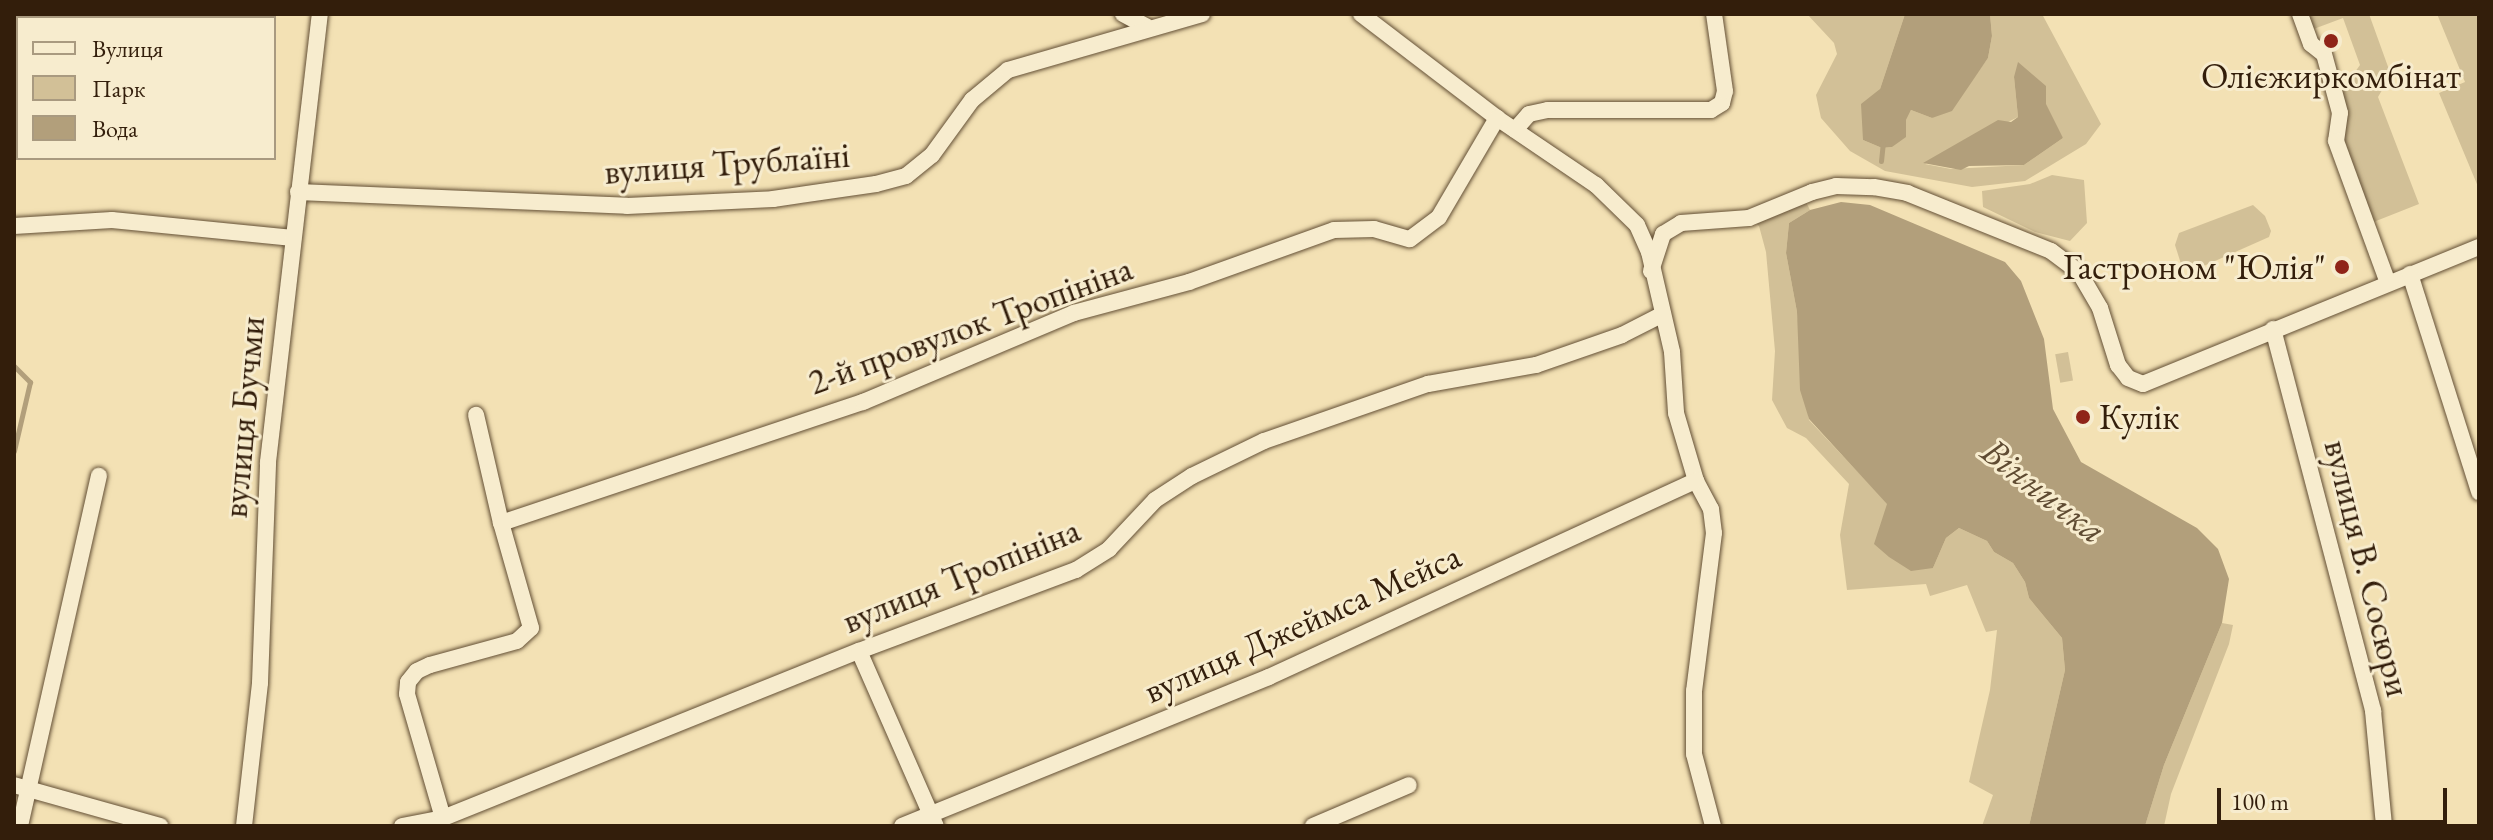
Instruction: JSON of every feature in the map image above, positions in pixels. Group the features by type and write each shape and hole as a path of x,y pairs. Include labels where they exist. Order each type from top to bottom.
{"street":[{"name":"вулиця Бучми","path":"244,826 260,683 268,462 320,14"},
{"path":"1123,14 1147,27"},
{"name":"вулиця Трублаїні","path":"298,192 627,206 773,199 876,184 906,176 932,155 987,83 1008,70 1147,27 1202,14"},
{"path":"1515,130 1529,114 1548,110 1711,110 1722,103 1725,91 1714,14"},
{"path":"2300,14 2311,44 2324,54 2340,113 2336,141 2388,283"},
{"path":"1359,15 1497,118 1596,185 1637,225 1649,252 1672,352 1676,413 1696,481 1711,509 1714,533 1694,691 1694,754 1713,826"},
{"name":"2-й провулок Тропініна","path":"501,523 863,402 1074,313 1189,282 1334,230 1374,229 1410,239 1439,217 1497,118"},
{"path":"1651,271 1663,234 1681,223 1749,218 1812,192 1836,186 1874,187 1907,193 2056,254 2079,272 2100,308 2118,365 2128,378 2143,384 2479,247"},
{"path":"14,226 112,220 293,238"},
{"path":"2410,274 2479,492"},
{"name":"вулиця Тропініна","path":"402,826 422,825 443,818 859,651 1076,570 1109,549 1155,500 1192,476 1264,441 1428,384 1536,365 1622,335 1663,314"},
{"name":"вулиця В. Сосюри","path":"2273,329 2373,711 2384,826"},
{"path":"443,818 407,694 408,682 417,671 430,665 517,641 531,628 501,523 476,415"},
{"path":"20,826 31,789 99,476"},
{"name":"вулиця Джеймса Мейса","path":"902,826 934,820 1269,677 1696,481"},
{"path":"859,651 934,820"},
{"path":"14,785 160,826"},
{"path":"1313,826 1409,785"}],"green space":[{"path":"1807,14 1905,14 1863,140 1882,148 1892,147 1911,110 1932,118 1970,83 1988,58 1992,36 1990,14 2042,14 2101,124 2086,144 2025,181 1972,187 1885,171 1850,151 1821,118 1816,95 1837,54 1834,43","holes":["2014,77 2063,138 2024,165 1951,169 1925,164 2018,117"]},
{"path":"2305,14 2369,14 2391,75 2378,97 2419,204 2371,223 2340,141 2340,93 2360,65 2343,18 2311,30"},
{"path":"2437,14 2479,14 2479,189 2439,93 2465,82"},
{"path":"2052,175 2084,180 2087,223 2070,241 2035,232 1983,207 1982,191 2030,184"},
{"path":"1803,196 1810,210 1789,223 1786,253 1797,312 1809,420 1888,504 1933,568 1946,538 1959,528 1987,541 1994,552 2013,563 2025,582 2029,598 2062,638 2065,670 2029,826 1982,826 1993,795 1969,782 1990,690 1997,630 1986,632 1967,585 1930,596 1926,584 1847,590 1840,535 1849,484 1806,438 1787,428 1772,400 1775,351 1766,252 1759,226 1749,218"},
{"path":"2253,205 2265,216 2271,231 2269,237 2197,269 2182,267 2175,245 2179,233"},
{"path":"2068,352 2073,381 2060,383 2055,354"},
{"path":"2222,623 2233,625 2229,644 2171,794 2164,826 2145,826 2164,765"}],"water":[{"path":"1905,14 1990,14 1992,36 1988,58 1952,111 1932,118 1911,110 1906,120 1906,137 1892,147 1882,148 1863,140 1861,104 1880,89"},
{"path":"2018,62 2046,86 2046,104 2063,138 2024,165 1969,166 1961,170 1923,163 1998,120 2011,122 2018,117 2014,77"},
{"path":"1841,202 1870,205 2005,262 2021,281 2044,339 2053,409 2081,462 2197,528 2218,549 2229,579 2222,623 2164,765 2145,826 2029,826 2065,670 2062,638 2029,598 2025,582 2013,563 1994,552 1987,541 1959,528 1946,538 1933,568 1911,571 1889,557 1874,544 1887,504 1809,419 1800,390 1797,312 1786,253 1789,223 1810,210"}],"waterway":[{"name":"Вінничка","path":"1881,161 1883,142"},
{"path":"14,366 30,382 14,451"}],"place":[{"name":"Олієжиркомбінат","path":"2331,41"},
{"name":"Гастроном \"Юлія\"","path":"2342,267"},
{"name":"Кулік","path":"2083,417"}]}
